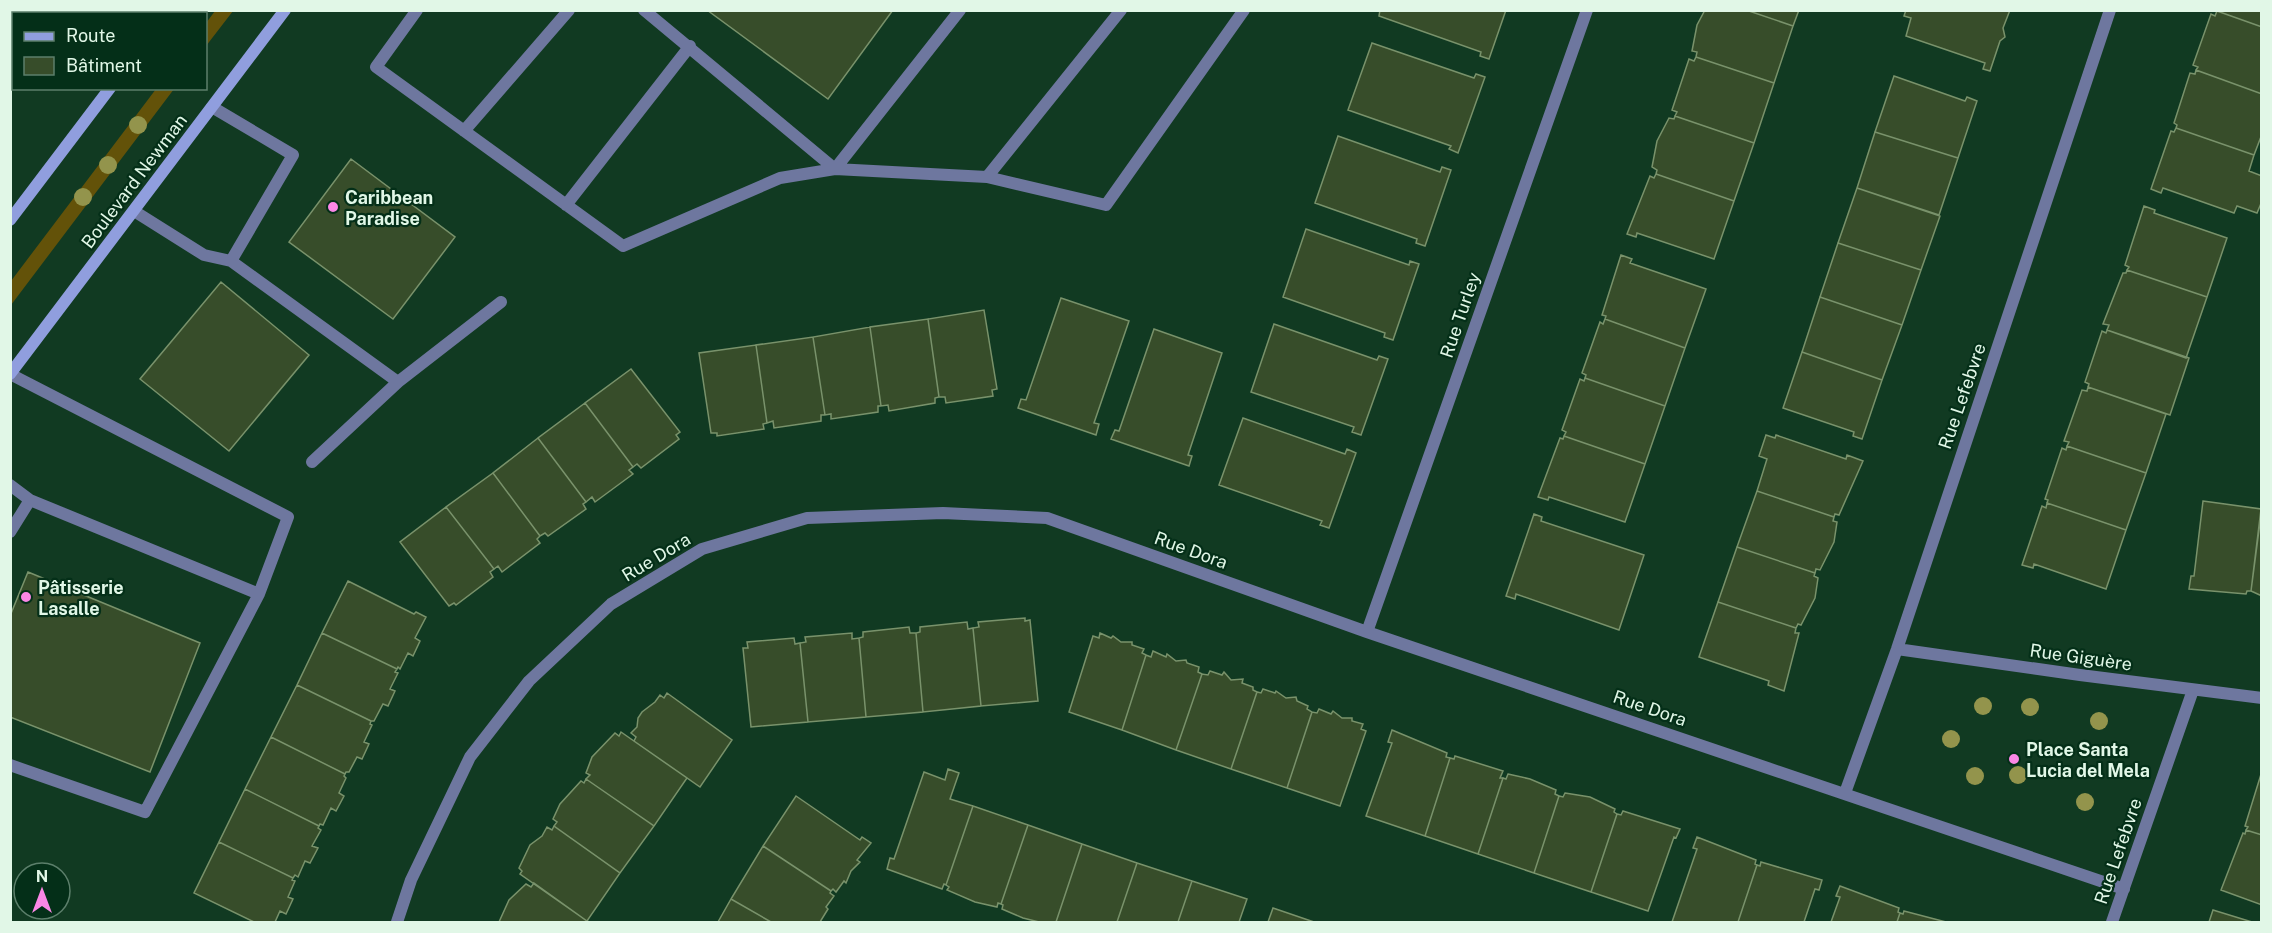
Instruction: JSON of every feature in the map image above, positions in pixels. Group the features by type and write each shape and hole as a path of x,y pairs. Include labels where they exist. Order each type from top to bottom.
{"main road":[{"name":"Boulevard Newman","path":"10,374 285,10"},
{"path":"10,220 108,90"}],"street":[{"path":"417,10 376,67 623,246 780,178 835,169 987,177 1106,205 1244,10"},
{"path":"464,131 569,10"},
{"path":"644,10 835,169"},
{"path":"835,169 960,10"},
{"path":"987,177 1120,10"},
{"name":"Rue Turley","path":"1367,632 1587,10"},
{"name":"Rue Lefebvre","path":"1845,793 1897,649 2110,10"},
{"path":"566,205 690,46"},
{"path":"212,107 293,155 231,261"},
{"path":"134,211 204,255 231,261 398,382"},
{"path":"312,462 398,382 501,302"},
{"path":"10,374 288,517 259,594 145,812 10,765"},
{"path":"10,485 30,500 259,594"},
{"path":"10,532 30,500"},
{"name":"Rue Dora","path":"397,922 411,880 470,757 529,681 611,604 702,549 807,518 943,513 1047,518 1367,632 2124,889"},
{"name":"Rue Giguère","path":"1897,649 2262,698"},
{"name":"Rue Lefebvre","path":"2112,922 2193,690"}],"shaded area":[{"path":"215,11 233,11 207,45 207,22"},
{"path":"155,90 173,90 11,305 11,281"}],"building":[{"path":"10,10 40,10 42,12 12,12 12,62 10,64"},
{"path":"707,10 893,10 828,99"},
{"path":"1380,10 1506,10 1489,59 1480,56 1481,52 1379,16"},
{"path":"1705,10 1746,10 1793,26 1774,83 1696,57 1697,52 1692,51 1697,25"},
{"path":"1746,10 1799,10 1793,26"},
{"path":"1906,10 2010,10 2003,28 2005,37 2000,41 1990,71 1983,69 1985,63 1906,36 1911,18 1904,16"},
{"path":"2217,10 2262,10 2262,27 2217,11"},
{"path":"2217,11 2262,27 2262,94 2196,70 2198,67 2193,65 2211,14 2215,16"},
{"path":"1372,43 1474,78 1476,74 1485,77 1458,153 1449,149 1451,146 1348,110"},
{"path":"1696,57 1774,83 1754,143 1675,116 1677,112 1672,110 1689,59 1694,61"},
{"path":"2196,70 2262,94 2262,134 2254,155 2176,128 2177,125 2174,123 2190,73 2195,74"},
{"path":"1894,76 1965,101 1967,97 1977,101 1958,158 1875,132"},
{"path":"1675,116 1754,143 1734,201 1656,174 1657,170 1652,167 1657,141 1669,118 1674,119"},
{"path":"2176,128 2254,155 2249,171 2262,176 2262,201 2257,213 2237,206 2234,213 2163,188 2161,193 2151,189 2171,131 2174,132"},
{"path":"1875,132 1958,158 1939,215 1857,188"},
{"path":"1338,136 1440,172 1442,167 1451,170 1425,246 1416,243 1417,239 1315,203"},
{"path":"351,159 455,237 393,319 289,242"},
{"path":"1656,174 1734,201 1714,259 1637,233 1636,237 1627,234 1650,176 1654,178"},
{"path":"1857,188 1940,216 1921,270 1838,243"},
{"path":"2144,206 2155,210 2154,213 2227,238 2207,297 2127,270 2129,267 2125,265"},
{"path":"1306,229 1409,265 1410,261 1419,264 1393,340 1384,337 1385,333 1283,297"},
{"path":"1838,243 1921,270 1902,325 1820,297"},
{"path":"1621,255 1632,259 1630,263 1706,289 1685,348 1605,319 1606,316 1602,315"},
{"path":"2127,270 2207,297 2186,358 2107,330 2109,325 2103,324 2123,273"},
{"path":"221,282 309,355 229,451 140,379"},
{"path":"1820,297 1902,325 1882,380 1802,352"},
{"path":"1061,298 1129,321 1094,423 1099,424 1096,435 1018,408 1021,399 1026,400"},
{"path":"984,310 997,389 992,390 993,396 946,403 945,397 939,397 928,319"},
{"path":"928,319 939,397 935,398 935,403 889,411 888,405 881,406 870,327"},
{"path":"1605,319 1685,348 1665,406 1585,378 1586,375 1582,373 1600,322 1603,324"},
{"path":"1274,324 1377,360 1379,356 1388,359 1361,435 1352,432 1354,427 1251,392"},
{"path":"870,327 881,406 878,406 878,412 831,419 831,414 825,415 813,337"},
{"path":"1154,329 1222,353 1188,455 1192,456 1189,466 1111,439 1115,430 1119,431"},
{"path":"2107,330 2189,358 2170,415 2088,387 2089,384 2085,382 2102,331 2106,333"},
{"path":"813,337 825,415 821,415 821,421 774,428 773,421 767,423 756,345"},
{"path":"756,345 767,423 763,424 764,429 717,436 717,433 711,433 699,353"},
{"path":"1802,352 1882,380 1862,439 1853,436 1854,432 1783,408"},
{"path":"631,369 680,432 676,435 679,439 641,468 637,464 633,467 585,403"},
{"path":"1585,378 1665,406 1645,464 1564,436 1566,432 1562,430 1580,379 1584,381"},
{"path":"2088,387 2166,414 2146,473 2067,446 2069,442 2064,441 2082,390 2087,391"},
{"path":"585,403 633,467 629,470 633,474 595,502 592,497 586,502 538,438"},
{"path":"1243,418 1345,454 1347,449 1356,453 1329,528 1320,525 1322,521 1219,485"},
{"path":"1766,435 1775,438 1776,435 1846,459 1847,455 1863,461 1839,515 1835,514 1834,517 1757,491 1767,459 1759,456"},
{"path":"1564,436 1645,464 1625,522 1549,497 1548,500 1538,497 1560,438 1563,439"},
{"path":"538,438 586,502 583,504 586,509 548,536 545,533 540,536 493,473"},
{"path":"2067,446 2146,473 2126,530 2047,503 2048,500 2045,499 2062,448 2066,450"},
{"path":"493,473 540,536 537,539 540,543 502,572 498,566 494,569 446,507"},
{"path":"1757,491 1834,517 1833,521 1837,522 1834,542 1820,570 1816,569 1815,573 1737,547"},
{"path":"2203,501 2261,509 2251,591 2247,591 2246,594 2189,589 2191,576 2194,576"},
{"path":"2047,503 2126,530 2106,589 2034,564 2033,568 2022,565 2042,506 2046,508"},
{"path":"446,507 494,569 490,572 493,577 456,605 454,603 449,606 400,542"},
{"path":"2262,507 2262,596 2251,591"},
{"path":"1534,514 1542,517 1541,521 1644,555 1619,630 1516,594 1515,599 1506,596"},
{"path":"1737,547 1815,573 1814,576 1818,578 1815,598 1801,625 1798,624 1796,628 1718,602"},
{"path":"28,572 200,643 150,772 10,717 10,616"},
{"path":"348,581 414,614 416,612 426,617 415,638 420,641 413,656 408,653 400,669 322,633"},
{"path":"1718,602 1796,628 1795,633 1799,633 1784,691 1768,685 1769,681 1699,657"},
{"path":"1025,618 1025,621 1030,620 1038,701 981,706 973,628 979,627 978,622"},
{"path":"967,622 968,629 973,628 981,706 923,712 916,633 920,632 920,627"},
{"path":"909,627 910,633 916,633 923,712 866,717 859,638 863,637 863,632"},
{"path":"322,633 397,669 395,672 398,673 390,689 395,691 388,706 383,704 374,721 297,685"},
{"path":"852,633 852,639 859,638 866,717 808,722 800,643 806,642 805,637"},
{"path":"1100,633 1111,638 1113,636 1121,642 1132,642 1132,645 1144,649 1142,653 1146,655 1122,730 1069,712 1093,636 1099,638"},
{"path":"794,638 795,644 800,643 808,722 751,727 743,648 748,648 747,642"},
{"path":"1153,651 1166,657 1167,654 1176,661 1186,660 1187,663 1199,667 1198,672 1202,674 1176,750 1122,730 1146,655 1151,657"},
{"path":"1210,671 1222,675 1224,672 1231,680 1243,679 1242,683 1253,687 1253,690 1257,692 1231,769 1176,750 1202,674 1208,675"},
{"path":"297,685 371,721 372,725 364,742 369,744 362,759 357,757 349,772 345,774 271,737"},
{"path":"1263,689 1275,693 1276,691 1286,698 1296,697 1297,701 1308,706 1307,709 1312,712 1287,788 1231,769 1257,692 1261,693"},
{"path":"667,693 732,740 700,787 634,741 636,737 631,733 637,727 638,718 642,712 660,695 664,698"},
{"path":"1319,709 1331,714 1333,711 1342,718 1352,718 1352,721 1363,724 1361,729 1366,731 1340,806 1287,788 1312,712 1317,713"},
{"path":"1392,730 1447,753 1446,757 1450,758 1425,836 1366,816 1392,743 1388,742"},
{"path":"621,732 687,778 654,826 586,779 590,775 586,773 592,757 615,733 619,736"},
{"path":"271,737 345,774 346,778 339,793 344,796 336,811 331,808 323,825 319,826 245,789"},
{"path":"1455,756 1503,771 1500,778 1503,778 1478,854 1425,836 1450,758 1454,759"},
{"path":"948,769 959,773 950,799 973,806 946,885 944,884 942,889 887,869 890,858 894,859 924,772 945,780"},
{"path":"2262,771 2262,835 2246,830 2248,827 2245,826"},
{"path":"1508,774 1530,779 1556,790 1555,794 1559,796 1534,873 1478,854 1503,778 1506,779"},
{"path":"586,779 654,826 620,873 554,826 557,822 553,819 560,804 581,781 584,783"},
{"path":"245,789 319,826 321,830 312,846 318,848 310,863 305,861 298,877 295,875 293,878 219,842"},
{"path":"1565,793 1590,797 1615,809 1614,812 1617,814 1591,892 1534,873 1559,796 1563,797"},
{"path":"796,796 860,840 862,837 871,843 857,860 860,862 851,871 846,883 844,881 836,892 833,889 831,891 763,846"},
{"path":"973,806 1028,825 1001,904 998,903 997,907 975,902 947,890 949,887 946,885"},
{"path":"1623,811 1680,829 1676,838 1674,837 1648,911 1591,892 1617,814 1621,815"},
{"path":"1028,825 1082,844 1056,922 1039,922 1002,909 1001,904"},
{"path":"554,826 620,873 587,921 520,874 522,871 519,868 530,845 542,836 547,827 552,830"},
{"path":"2246,830 2262,835 2262,905 2221,890"},
{"path":"1697,837 1756,860 1757,865 1738,922 1672,922 1697,849 1693,848"},
{"path":"219,842 293,878 292,880 295,881 288,897 293,899 286,914 280,911 275,922 254,922 194,893"},
{"path":"1082,844 1137,863 1117,922 1056,922"},
{"path":"763,846 831,891 830,893 834,896 826,907 828,909 820,922 771,922 731,899"},
{"path":"1761,862 1822,880 1819,890 1815,889 1804,922 1738,922 1757,865 1760,866"},
{"path":"1137,863 1192,881 1178,922 1117,922"},
{"path":"1192,881 1247,899 1239,922 1178,922"},
{"path":"534,883 589,922 499,922 509,900 526,884 531,887"},
{"path":"1840,886 1899,908 1897,922 1831,922 1840,897 1836,896"},
{"path":"731,899 771,922 718,922"},
{"path":"1273,908 1314,922 1268,922"},
{"path":"2213,910 2252,922 2209,922"},
{"path":"1904,911 1946,922 1897,922 1900,913 1903,914"}],"place":[{"name":"Caribbean Paradise","path":"333,207"},
{"name":"Pâtisserie Lasalle","path":"26,597"},
{"name":"Place Santa Lucia del Mela","path":"2014,759"}]}
